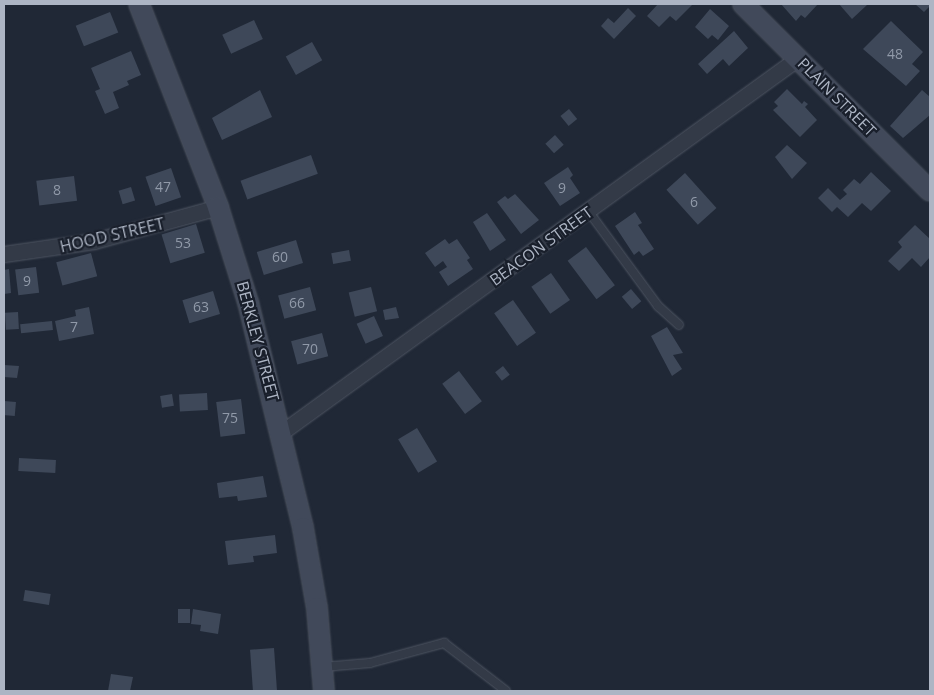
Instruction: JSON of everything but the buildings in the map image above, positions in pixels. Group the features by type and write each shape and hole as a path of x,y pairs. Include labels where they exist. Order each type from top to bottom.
{"main road":[{"name":"BERKLEY STREET","path":"140,4 218,208 248,302 282,432 312,573 324,691"},
{"name":"PLAIN STREET","path":"743,4 930,191"}],"street":[{"name":"BEACON STREET","path":"282,432 589,212 798,58"},
{"name":"HOOD STREET","path":"4,254 94,241 218,208"}],"lane":[{"path":"589,212 658,306 680,325"},
{"path":"323,667 370,663 444,643 506,691"}]}
